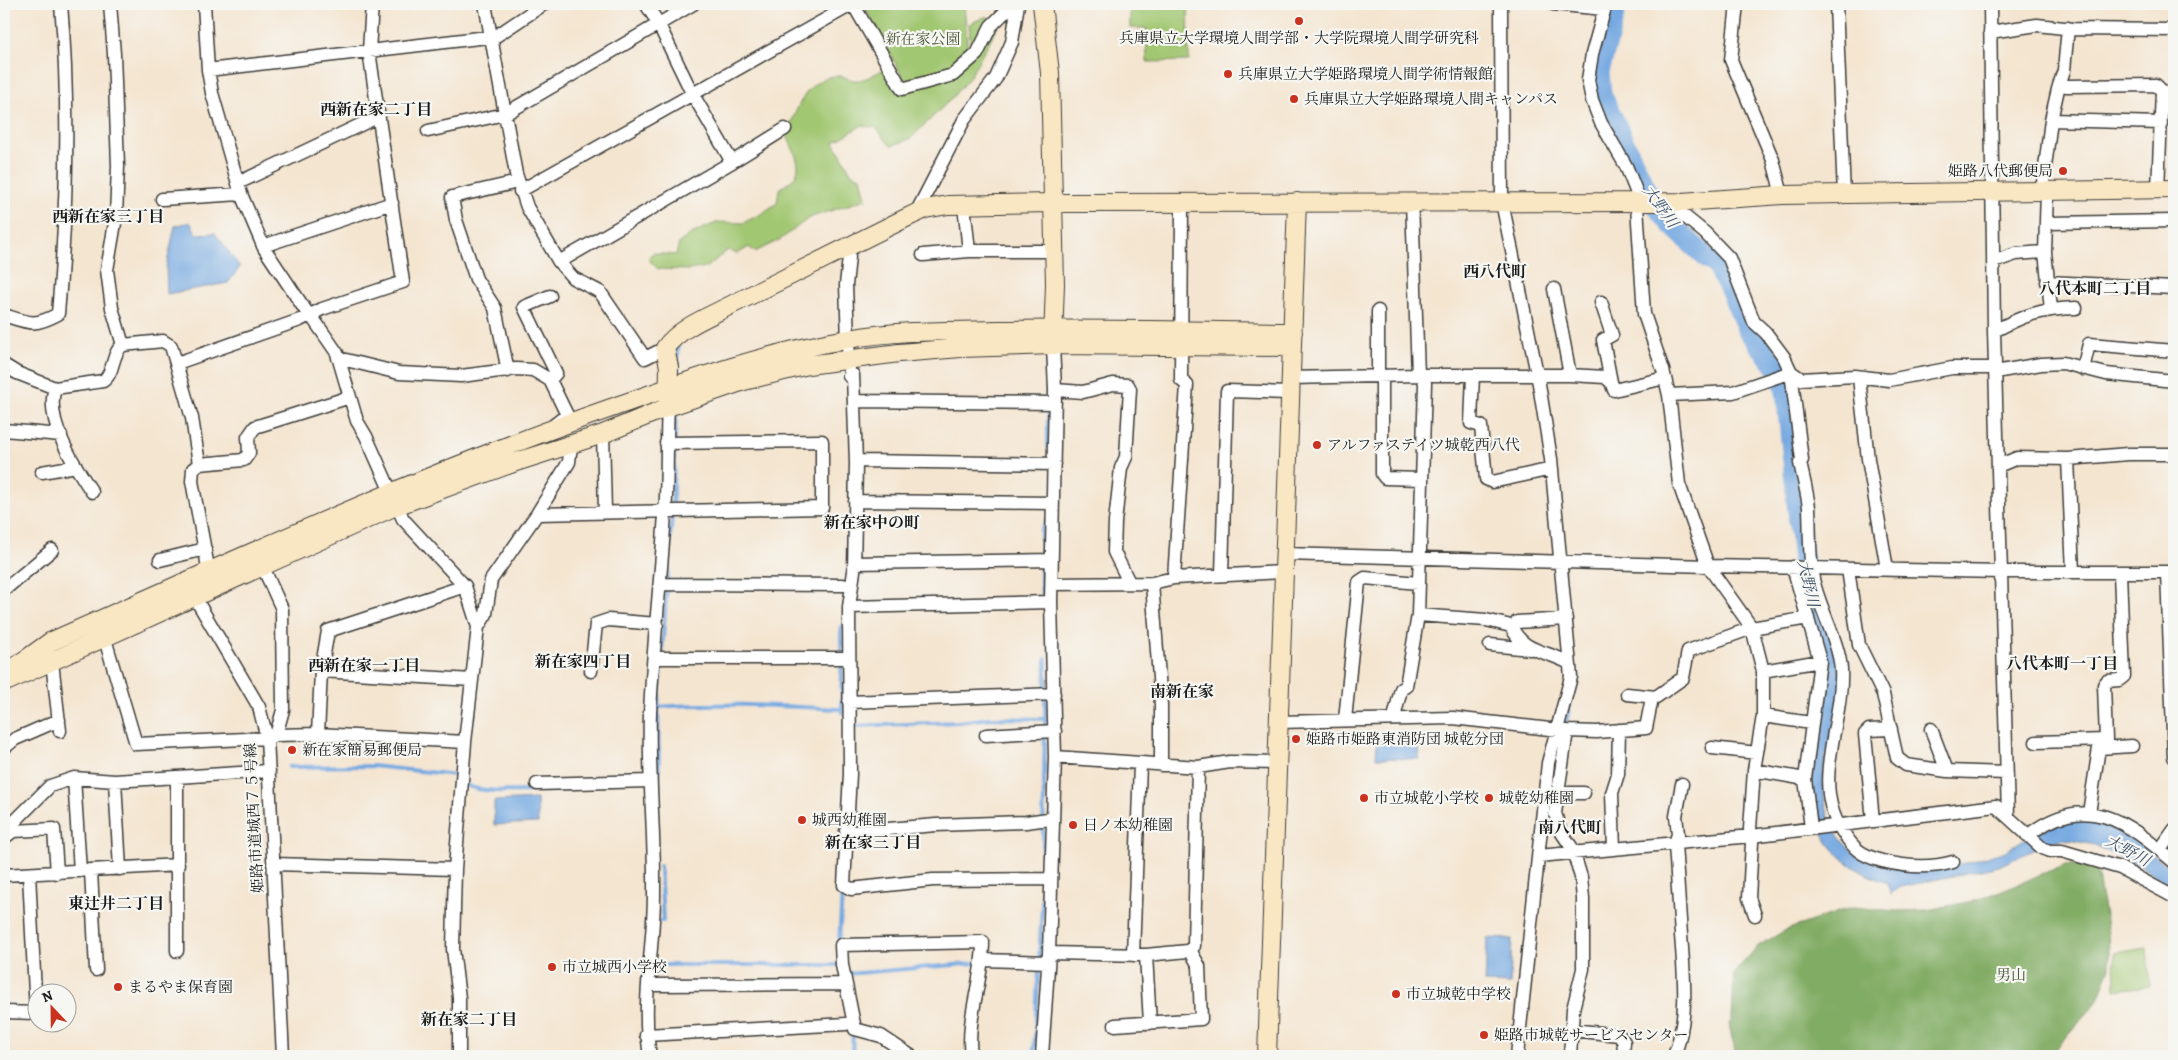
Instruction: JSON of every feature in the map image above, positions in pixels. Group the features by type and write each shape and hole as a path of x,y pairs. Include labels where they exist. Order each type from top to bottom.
{"street":[{"path":"4,315 28,323 42,322 58,314 67,173 68,104 61,4"},
{"path":"110,4 115,62 118,166 116,217 107,270 112,308 123,344"},
{"path":"204,4 208,70 212,93 239,188 262,246 306,311 305,317"},
{"path":"181,362 403,282 368,51 372,4"},
{"path":"486,4 519,186 526,207 559,262 573,278 600,292 645,358 665,348 670,341 702,320 848,246 916,213 936,206 1053,203 1412,201 1674,202 1782,195 2166,190 2161,123 2162,91 2156,85 2067,86 2060,84"},
{"path":"208,70 496,36 544,4"},
{"path":"646,4 658,23 692,93 732,162"},
{"path":"428,131 505,114 692,4"},
{"path":"508,371 495,308 476,279 456,220 452,198 519,186 853,4 902,89 954,75 977,54 990,26 1013,4"},
{"path":"916,213 964,120 996,78 1012,42 1018,4"},
{"path":"1042,4 1050,73 1055,390 1053,504 1046,561 1052,584 1046,603 1049,731 1055,757 1047,819 1042,1056"},
{"path":"1501,4 1502,202 1537,374 1552,469 1571,677 1562,730 1548,762 1556,820 1581,877 1583,899 1583,969 1573,1009 1570,1056"},
{"path":"1553,4 1605,7 1592,54 1588,80 1601,123 1626,166 1640,202 1636,214 1644,314 1669,395 1679,484 1708,566 1752,628 1763,671 1763,716 1754,770 1750,836 1752,842 1749,898 1755,915"},
{"path":"1736,4 1731,60 1773,160 1782,195"},
{"path":"1836,4 1844,195"},
{"path":"1990,4 1994,331 2008,816"},
{"path":"1990,32 2037,26 2174,30"},
{"path":"2050,309 2045,252 2044,191 2052,120 2064,70 2068,28"},
{"path":"162,199 239,188 379,116"},
{"path":"2052,120 2161,123"},
{"path":"559,262 732,162 784,129"},
{"path":"1394,718 1401,689 1406,686 1418,615 1418,557 1425,383 1420,375 1412,201"},
{"path":"1266,1056 1297,202"},
{"path":"1674,202 1730,258 1754,322 1766,333 1784,357 1791,372 1802,460 1800,462 1808,504 1816,590 1841,667 1841,695 1829,760 1828,785 1832,811 1845,838 1854,848 1874,859 1917,867 1953,862"},
{"path":"262,246 392,203"},
{"path":"1174,578 1187,385 1181,380 1182,203"},
{"path":"964,205 969,251"},
{"path":"2046,224 2174,221"},
{"path":"848,246 849,256 846,285 850,434 848,571 846,588 849,607 844,658 849,705 850,774 844,885 851,889 933,880 1046,879"},
{"path":"922,255 969,251 1054,251"},
{"path":"1993,262 2016,254 2045,252"},
{"path":"2047,282 2174,288"},
{"path":"1554,289 1570,375"},
{"path":"550,296 524,307 556,373 550,380"},
{"path":"1601,302 1612,335 1603,340 1614,390 1665,378"},
{"path":"1994,331 2029,314 2050,309 2076,308"},
{"path":"1378,311 1382,474 1386,478 1421,479"},
{"path":"305,317 332,344 338,358 347,398 403,520 465,586 478,628"},
{"path":"4,683 105,639 262,565 393,499 546,431 766,357 848,339 906,332 1181,340 1292,340"},
{"path":"4,675 50,642 208,570 393,499 571,445 668,407 744,381 808,365 849,368 961,348 1053,337"},
{"path":"4,365 16,373 55,388 103,381 108,378 118,348 123,344 163,341 171,346 181,362 202,464"},
{"path":"2083,369 2089,344 2174,351"},
{"path":"650,1056 646,1035 654,895 650,781 650,712 660,584 670,510 666,443 670,388 669,367 665,348"},
{"path":"338,358 399,374 461,376 533,370 550,380 566,415 546,431"},
{"path":"1791,372 1800,379 1859,378 1889,380 1952,368 2001,371 2041,364 2063,363 2106,374 2174,381"},
{"path":"846,588 854,563 856,463 853,376 849,368"},
{"path":"1669,395 1733,392 1791,372"},
{"path":"1473,374 1471,423 1481,426 1486,479 1492,482 1552,469"},
{"path":"1222,575 1227,391 1420,375 1570,375 1605,377 1611,382"},
{"path":"1859,378 1868,459 1887,569"},
{"path":"1055,390 1083,392 1113,384 1128,384 1130,388 1126,457 1121,468 1114,522 1114,552 1129,582"},
{"path":"55,388 52,395 57,428 76,466 92,492"},
{"path":"212,588 192,481 193,469 202,464 244,460 249,453 248,437 255,427 347,398"},
{"path":"854,401 1055,403"},
{"path":"4,430 61,435"},
{"path":"602,434 605,511"},
{"path":"540,513 822,508 822,441 666,443"},
{"path":"459,1056 459,998 453,949 455,870 465,742 478,628 486,614 492,578 540,513 569,462 571,445"},
{"path":"1998,466 2017,458 2068,459 2128,454 2174,454"},
{"path":"2068,459 2072,572"},
{"path":"856,463 1054,464"},
{"path":"42,472 76,466"},
{"path":"855,501 1053,504"},
{"path":"160,560 205,549"},
{"path":"4,590 52,550"},
{"path":"1284,554 1848,569 2001,572 2170,572 2174,757"},
{"path":"854,563 1046,561"},
{"path":"262,565 282,609 283,710 272,737"},
{"path":"1792,567 1820,661 1805,778 1811,828"},
{"path":"1848,569 1859,645 1880,686 1897,758 1906,765 1947,771 2006,773"},
{"path":"1052,584 1152,583 1174,578 1283,572"},
{"path":"2089,813 2102,744 2104,685 2107,681 2119,680 2124,676 2120,572"},
{"path":"1345,720 1359,582 1365,578 1418,583"},
{"path":"1152,583 1161,705 1161,765"},
{"path":"660,584 846,588"},
{"path":"318,734 321,671 328,630 465,586"},
{"name":"姫路市道城西７５号線","path":"194,596 259,707 272,737 269,771 283,1056"},
{"path":"849,607 1046,603"},
{"path":"1418,615 1486,620 1511,626 1515,634 1530,649"},
{"path":"1626,694 1652,698 1683,678 1688,651 1752,628 1808,618"},
{"path":"591,671 596,624 608,620 657,624"},
{"path":"1517,622 1566,620"},
{"path":"105,639 136,744 318,734 465,742"},
{"path":"1490,645 1530,649 1554,655 1569,663"},
{"path":"654,658 844,658"},
{"path":"1763,671 1820,661"},
{"path":"4,748 15,739 60,726 52,662"},
{"path":"321,671 472,680"},
{"path":"849,705 1049,694"},
{"path":"1278,722 1453,718 1597,732 1646,728 1652,698"},
{"path":"1763,716 1811,723"},
{"path":"1873,821 1866,734 1869,730 1891,729"},
{"path":"1931,729 1947,771"},
{"path":"1614,849 1612,793 1618,774 1618,730"},
{"path":"986,735 1049,731"},
{"path":"2036,742 2132,746"},
{"path":"1712,748 1757,753"},
{"path":"1055,757 1198,767 1229,763 1276,763"},
{"path":"1140,764 1140,955 1150,1023"},
{"path":"983,960 1044,960 1140,955 1190,950 1194,946 1198,767"},
{"path":"1754,770 1805,778"},
{"path":"8,835 14,822 50,786 74,778 115,781 269,771"},
{"path":"74,778 96,970"},
{"path":"177,778 177,951"},
{"path":"115,781 120,869"},
{"path":"537,784 650,781"},
{"path":"1674,1056 1678,1047 1684,1008 1684,979 1675,844 1678,834 1676,816 1682,784"},
{"path":"1551,793 1584,793"},
{"path":"1517,1056 1539,856 1551,793"},
{"path":"1539,856 1750,836 1996,806 2027,836 2050,851 2062,851 2120,868 2174,897"},
{"path":"2027,836 2058,817 2089,813 2113,818 2129,826 2174,862"},
{"path":"846,831 1047,819"},
{"path":"8,835 54,829 57,873"},
{"path":"2160,850 2174,830"},
{"path":"273,864 455,870"},
{"path":"4,875 178,865"},
{"path":"4,1012 36,1013 29,874"},
{"path":"911,1056 881,1036 855,1029 844,980 841,945 983,942 983,960 973,1010 971,1056"},
{"path":"1115,1025 1201,1018 1199,966 1190,950"},
{"path":"648,985 844,980"},
{"path":"646,1035 846,1024"},
{"path":"1572,1030 1619,1035 1624,1042 1623,1056"}],"green space":[{"name":"新在家公園","path":"863,4 964,4 968,54 971,51 969,24 987,16 996,30 969,78 950,100 910,139 891,146 875,127 861,126 834,142 852,174 861,177 866,199 809,218 781,239 755,252 749,247 737,254 728,250 707,267 689,270 658,269 648,259 653,253 676,255 679,243 691,234 718,222 743,223 777,203 779,189 788,183 797,172 797,160 787,136 790,126 804,96 819,81 828,77 839,76 861,80 886,68 903,84 906,83"},
{"path":"1130,4 1188,4 1189,61 1147,62 1146,28 1130,28"},
{"name":"男山","path":"2064,865 2090,865 2097,871 2108,933 2110,967 2097,1002 2050,1056 1736,1056 1729,1024 1732,1019 1734,973 1758,946 1786,930 1853,907 1896,911 1927,910 1978,900"},
{"path":"2147,948 2150,986 2115,990 2114,953"}],"water":[{"path":"190,222 197,234 215,233 240,267 228,283 167,294 166,267 175,226"},
{"path":"1830,718 1824,772 1826,806 1831,822 1839,837 1852,851 1943,870 2006,851 2021,841 2068,818 2104,821 2122,830 2174,871 2174,888 2143,868 2095,845 2064,839 2050,842 1999,866 1901,887 1890,894 1888,883 1854,867 1840,856 1829,844 1815,814 1812,796 1812,776 1819,722"},
{"path":"1377,737 1420,739 1419,759 1376,758"},
{"path":"537,799 538,823 494,825 494,801"},
{"path":"1487,938 1512,939 1510,984 1485,983"}],"waterway":[{"name":"大野川","path":"1617,4 1599,72 1601,94 1650,197 1671,224 1708,259 1716,264 1731,291 1747,329 1777,367 1786,391 1804,571 1816,619 1830,659 1831,680 1820,747"},
{"path":"852,295 857,254 861,249"},
{"path":"678,343 678,378"},
{"path":"1048,375 1048,448"},
{"path":"657,792 659,771 658,707 672,513 676,410"},
{"path":"1047,520 1041,530 1042,592 1047,599"},
{"path":"842,713 841,628 845,623"},
{"path":"1034,1056 1042,906 1046,659"},
{"path":"658,707 749,705 840,709 842,712"},
{"path":"1565,728 1570,705"},
{"path":"853,726 959,722 990,718 1045,719"},
{"path":"289,767 372,766 456,775 460,779"},
{"path":"465,784 472,788 499,791 571,789"},
{"path":"657,923 657,921 663,921 660,866"},
{"path":"839,943 842,893"},
{"path":"846,974 978,963"},
{"path":"656,965 838,965"},
{"path":"852,1056 853,1031"}],"place":[{"name":"兵庫県立大学環境人間学部・大学院環境人間学研究科","path":"1299,21"},
{"name":"兵庫県立大学姫路環境人間学術情報館","path":"1228,74"},
{"name":"兵庫県立大学姫路環境人間キャンパス","path":"1294,99"},
{"name":"姫路八代郵便局","path":"2063,171"},
{"name":"アルファステイツ城乾西八代","path":"1317,445"},
{"name":"姫路市姫路東消防団 城乾分団","path":"1296,739"},
{"name":"新在家簡易郵便局","path":"292,750"},
{"name":"市立城乾小学校","path":"1364,798"},
{"name":"城乾幼稚園","path":"1489,798"},
{"name":"城西幼稚園","path":"802,820"},
{"name":"日ノ本幼稚園","path":"1073,825"},
{"name":"市立城西小学校","path":"552,967"},
{"name":"まるやま保育園","path":"118,987"},
{"name":"市立城乾中学校","path":"1396,994"},
{"name":"姫路市城乾サービスセンター","path":"1484,1035"}],"district":[{"name":"西新在家二丁目","path":"376,109"},
{"name":"西新在家三丁目","path":"108,216"},
{"name":"西八代町","path":"1495,271"},
{"name":"八代本町二丁目","path":"2095,288"},
{"name":"新在家中の町","path":"872,522"},
{"name":"新在家四丁目","path":"583,661"},
{"name":"八代本町一丁目","path":"2062,663"},
{"name":"西新在家一丁目","path":"364,665"},
{"name":"南新在家","path":"1182,691"},
{"name":"南八代町","path":"1570,827"},
{"name":"新在家三丁目","path":"873,842"},
{"name":"東辻井二丁目","path":"116,903"},
{"name":"新在家二丁目","path":"469,1019"}]}
